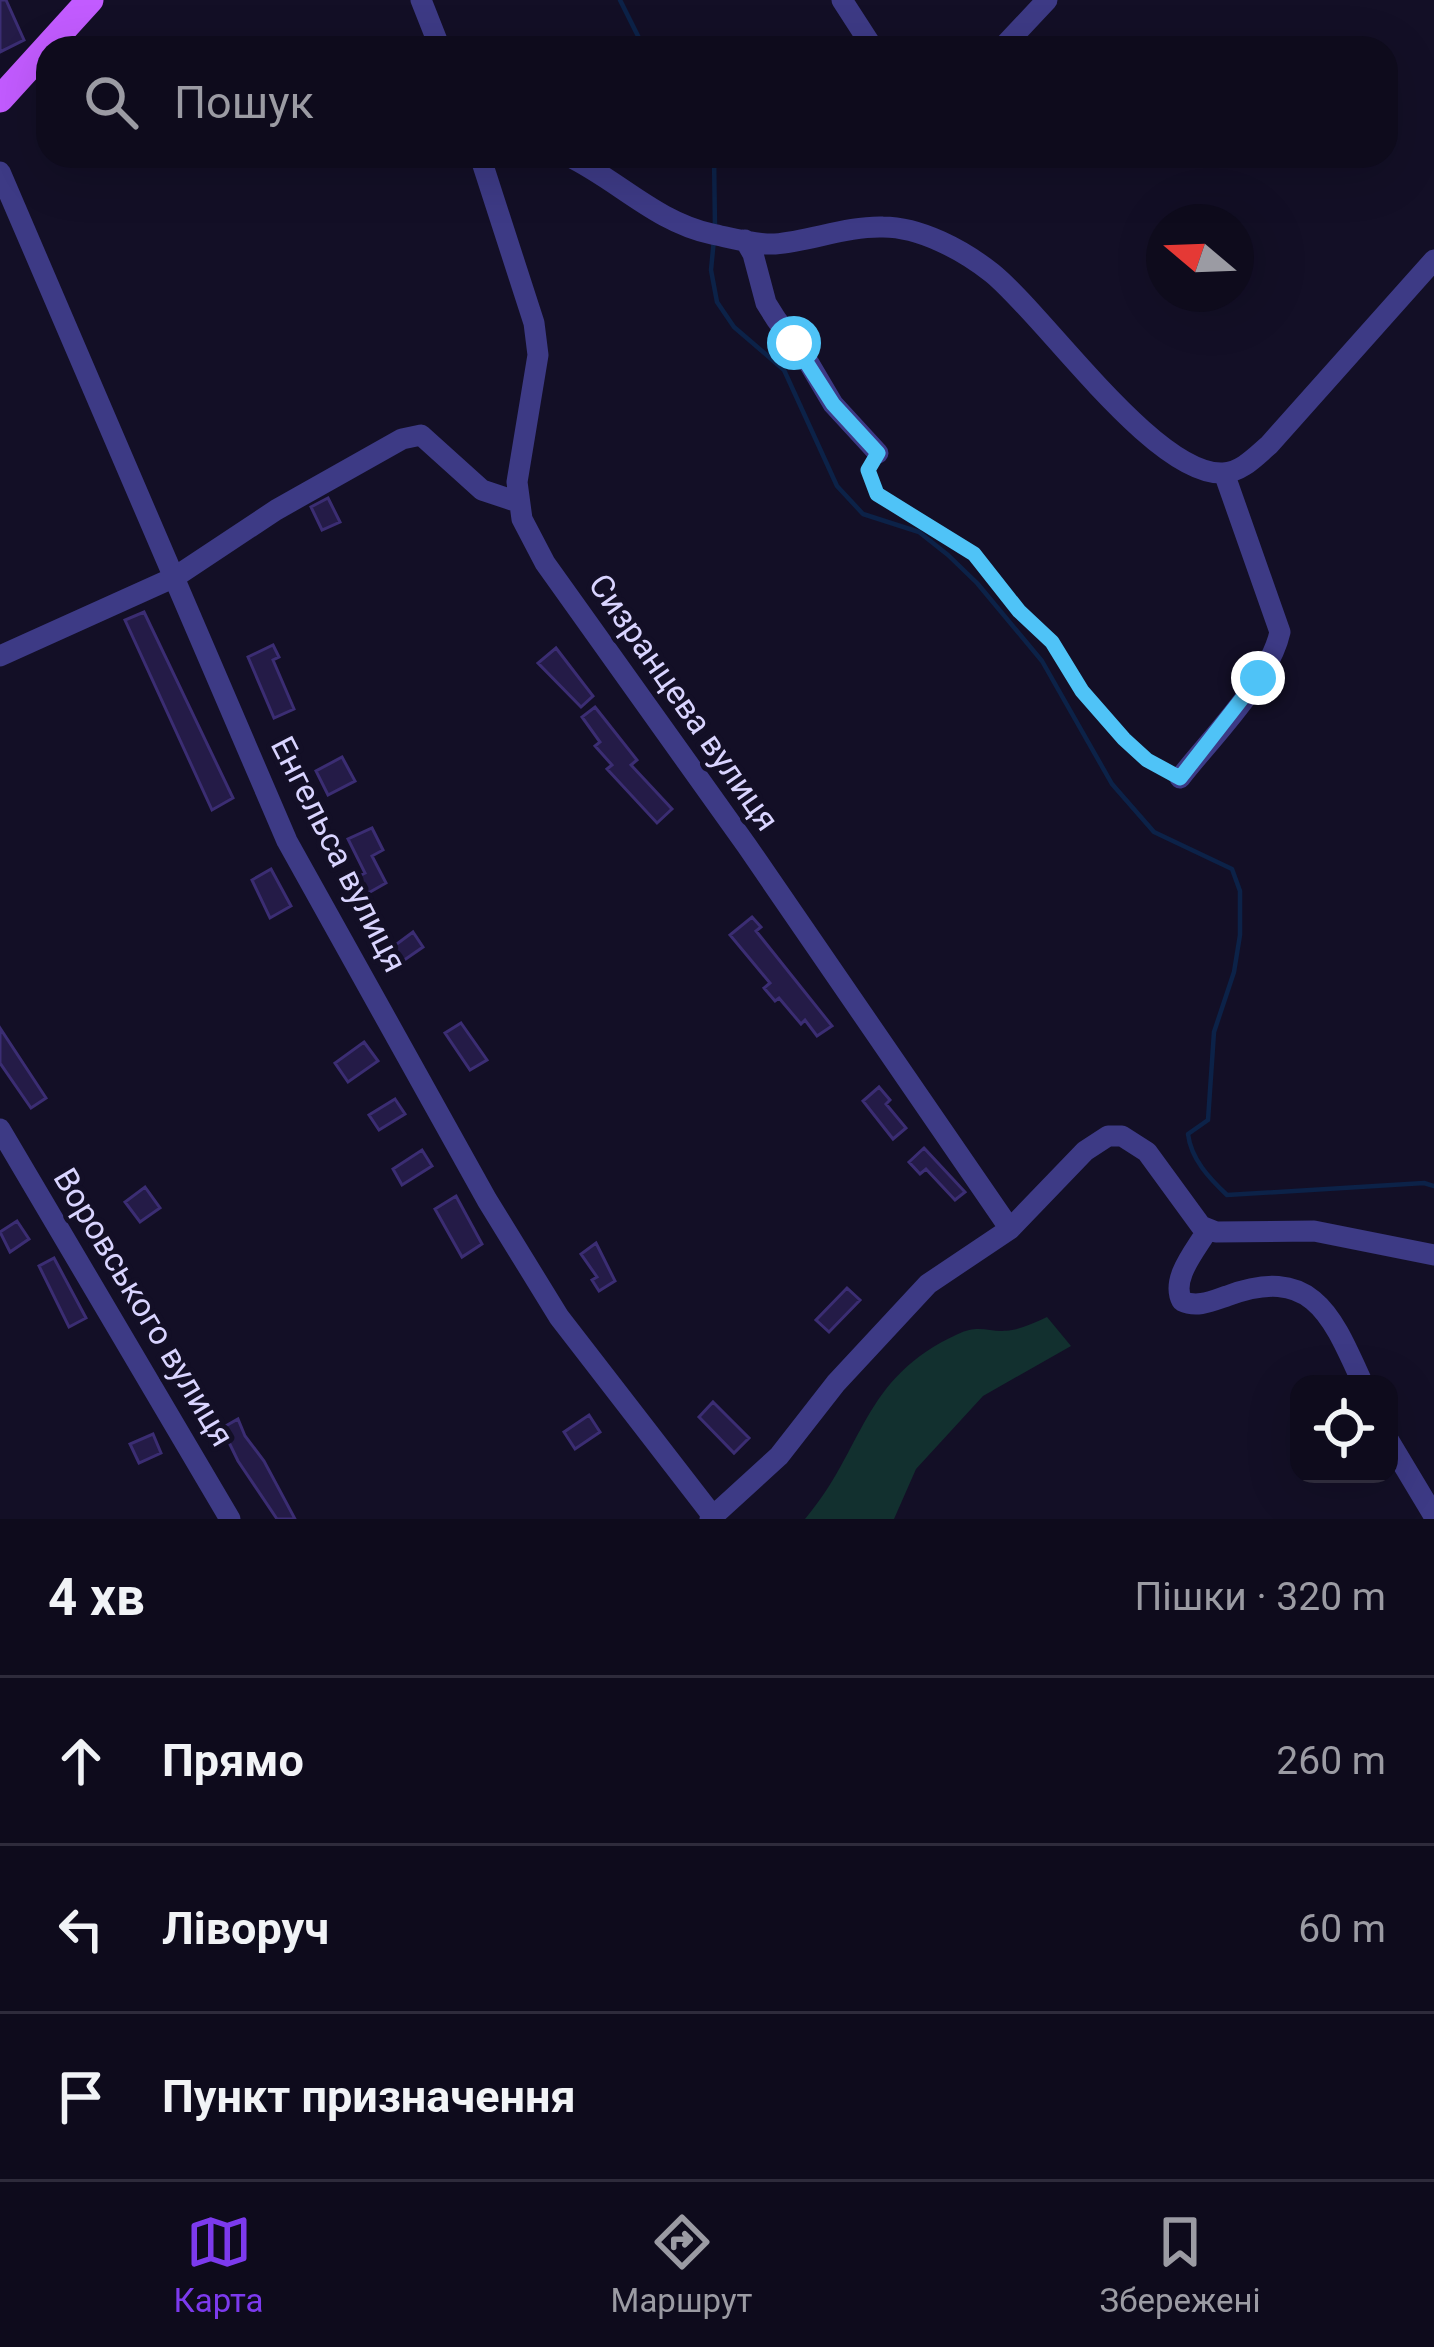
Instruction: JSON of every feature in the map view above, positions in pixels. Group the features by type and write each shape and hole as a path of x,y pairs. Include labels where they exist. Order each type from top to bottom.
{"main road":[{"path":"57,36 90,0"},
{"path":"0,99 36,59"}],"street":[{"path":"421,0 435,36"},
{"path":"842,0 865,36"},
{"path":"1013,36 1047,0"},
{"name":"Сизранцева вулиця","path":"484,168 534,323 538,355 521,442 521,519 544,563 1010,1229"},
{"path":"586,168 666,220 726,237 771,244 886,226 955,249 993,274 1149,436 1187,464 1224,472 1239,469 1269,445 1434,260"},
{"name":"Енгельса вулиця","path":"0,172 287,841 487,1200 559,1317 711,1517"},
{"path":"726,237 753,254 766,303 776,319 833,404 878,453"},
{"path":"0,656 175,577 276,510 402,440 421,435 482,490 518,502"},
{"path":"1180,778 1258,678 1280,632 1224,472"},
{"name":"Воровського вулиця","path":"0,1129 230,1519"},
{"path":"711,1517 778,1456 836,1383 928,1284 1010,1229 1095,1142 1122,1136 1147,1153 1201,1226 1216,1232 1314,1231 1434,1256"},
{"path":"1208,1229 1178,1280 1182,1301 1197,1304 1251,1286 1275,1284 1317,1299 1329,1313 1359,1375"},
{"path":"1398,1456 1434,1516"}],"path":[{"path":"878,453 868,470 877,494 974,554 1019,611 1052,642 1082,691 1124,739 1147,760 1180,778"}],"green space":[{"path":"1047,1317 1071,1346 983,1396 916,1469 894,1519 805,1519 883,1393 902,1372 958,1334 1012,1330"}],"building":[{"path":"0,0 6,0 24,40 0,52"},
{"path":"328,498 340,522 322,530 311,507"},
{"path":"144,612 233,798 212,810 125,620"},
{"path":"273,645 279,657 273,660 294,709 274,718 248,657"},
{"path":"556,648 593,696 581,707 538,663"},
{"path":"595,707 637,760 631,765 672,809 657,823 607,769 612,765 595,746 600,742 582,717"},
{"path":"342,757 355,781 328,795 316,771"},
{"path":"372,828 383,850 372,856 386,883 363,896 353,879 365,873 348,839"},
{"path":"271,869 291,906 270,918 252,880"},
{"path":"752,917 761,927 756,931 832,1026 817,1036 779,998 775,1001 764,988 770,983 730,935"},
{"path":"413,932 423,947 400,963 390,949"},
{"path":"461,1023 487,1060 470,1070 445,1033"},
{"path":"0,1028 46,1098 31,1108 0,1063"},
{"path":"364,1042 378,1061 348,1082 335,1063"},
{"path":"879,1087 906,1128 893,1139 863,1101"},
{"path":"395,1099 405,1114 379,1130 369,1115"},
{"path":"924,1148 965,1192 955,1200 926,1169 920,1174 909,1162"},
{"path":"422,1150 432,1166 402,1185 393,1169"},
{"path":"145,1187 160,1208 140,1222 125,1202"},
{"path":"456,1196 482,1244 462,1257 435,1209"},
{"path":"17,1221 29,1239 10,1252 0,1232"},
{"path":"596,1243 615,1281 599,1291 592,1280 597,1277 581,1254"},
{"path":"54,1258 86,1318 69,1327 39,1266"},
{"path":"847,1288 860,1300 829,1332 816,1320"},
{"path":"713,1402 749,1438 734,1453 699,1417"},
{"path":"589,1415 600,1432 575,1449 564,1432"},
{"path":"238,1419 295,1519 277,1519 238,1461 222,1428"},
{"path":"153,1434 161,1453 139,1463 130,1444"}],"waterway":[{"path":"620,0 638,36"},
{"path":"714,168 715,228"},
{"path":"714,239 711,270 717,302 734,327 784,370 837,486 863,514 919,532 977,583 1042,661 1112,784 1154,832 1232,869 1240,891 1234,972 1214,1032 1208,1120 1188,1134 1202,1168 1227,1195 1434,1186"}],"route":[{"path":"794,343 833,404 878,453 868,470 871,487 974,554 1019,611 1052,642 1089,700 1147,760 1180,778 1258,678"}]}
